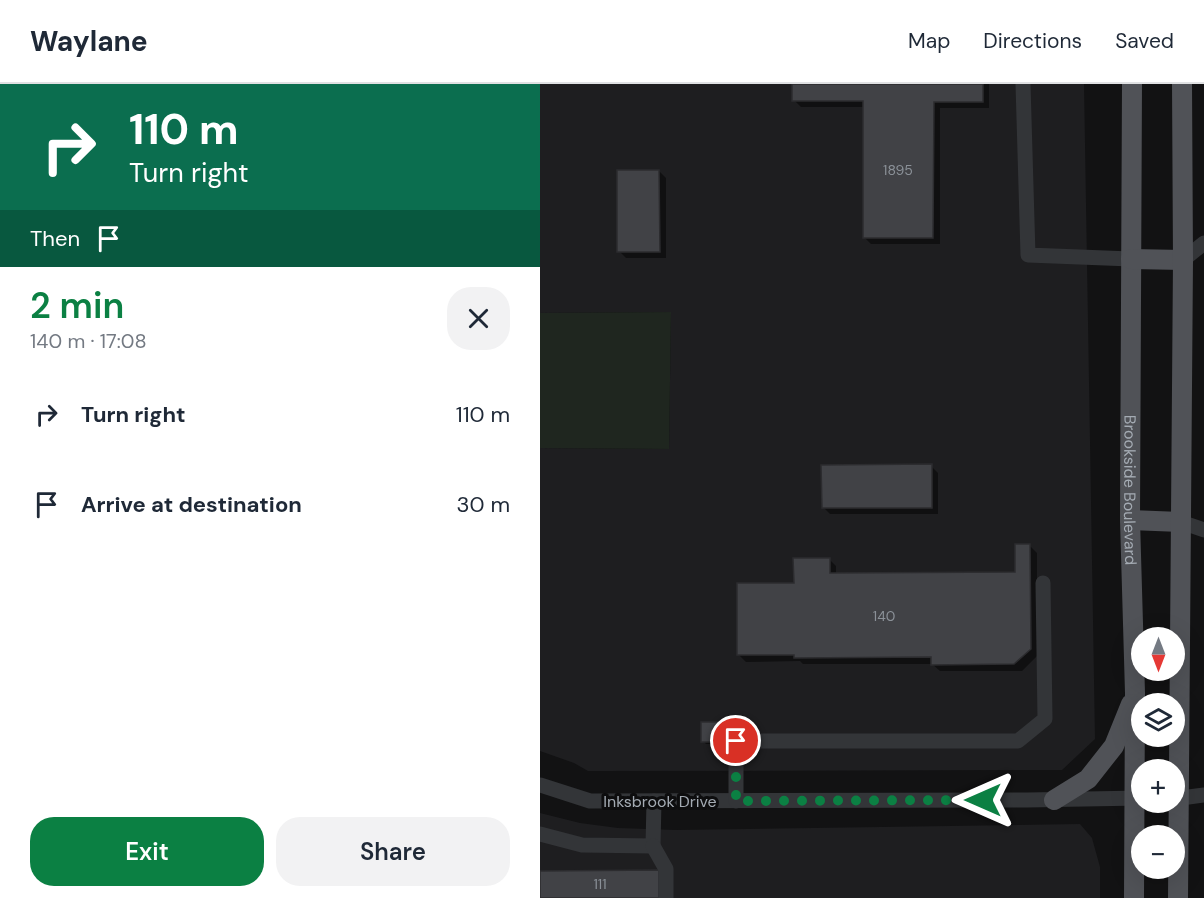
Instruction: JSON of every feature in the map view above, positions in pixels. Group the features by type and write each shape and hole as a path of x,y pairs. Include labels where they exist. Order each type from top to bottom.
{"main road":[{"name":"Brookside Boulevard","path":"1132,84 1130,520 1135,693"},
{"path":"1178,759 1183,84"},
{"path":"1131,259 1183,260"},
{"path":"1130,520 1181,522"},
{"path":"1054,800 1088,779 1114,746 1131,703"},
{"name":"Brookside Boulevard","path":"1134,898 1137,813"},
{"path":"1177,813 1178,898"}],"street":[{"path":"1023,84 1028,255 1131,259"},
{"path":"1183,260 1204,243"},
{"path":"1181,522 1204,530"},
{"path":"736,801 736,741 1018,741 1045,719 1043,583"},
{"name":"Inksbrook Drive","path":"540,785 590,801 1131,798"},
{"path":"1185,798 1204,795"},
{"path":"654,801 653,846 666,869 666,898"},
{"path":"540,834 582,845 653,846"}],"shaded area":[{"path":"540,84 1084,84 1095,739 1062,770 588,771 574,763 540,751 540,448 669,449 671,312 540,313"},
{"path":"671,312 669,449 540,448 540,313"},
{"path":"540,813 580,823 618,828 676,830 1080,824 1092,838 1100,867 1100,898 540,898"}],"building":[{"path":"792,84 983,84 983,102 934,102 933,238 863,238 863,101 792,101"},
{"path":"617,170 659,170 660,252 617,252"},
{"path":"932,464 932,508 822,508 821,465"},
{"path":"1015,544 1030,544 1031,649 1014,664 931,665 931,657 794,658 794,655 737,655 737,583 794,583 793,558 830,558 830,573 1015,572"},
{"path":"701,722 721,722 721,742 701,742"},
{"path":"659,870 659,898 540,898 540,871"}],"route":[{"path":"736,741 736,801 983,800"}]}
